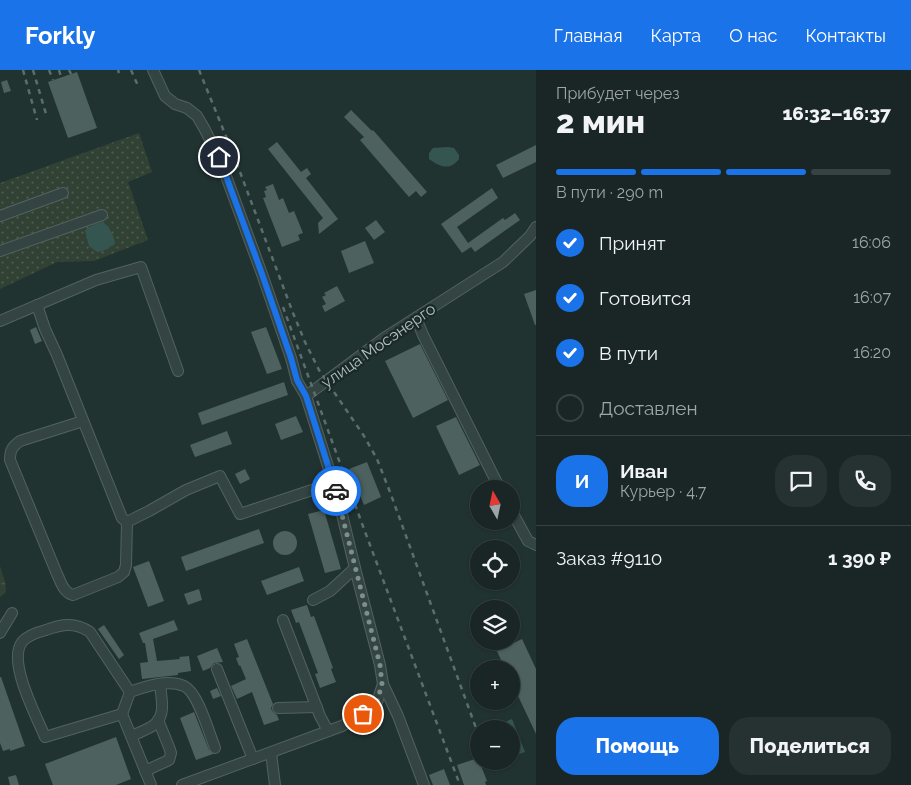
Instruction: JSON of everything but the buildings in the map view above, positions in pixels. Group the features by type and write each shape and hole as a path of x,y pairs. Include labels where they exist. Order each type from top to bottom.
{"street":[{"path":"153,70 165,96 197,116 219,157 262,274 297,380 306,396"},
{"path":"0,216 63,193"},
{"path":"0,251 102,214"},
{"name":"улица Мосэнерго","path":"382,684 380,665 338,498 306,396 384,338 503,262 530,236 536,227"},
{"path":"0,320 96,280 141,267 178,371"},
{"path":"37,305 122,518 127,522"},
{"path":"416,318 495,480"},
{"path":"83,420 20,441 10,452 10,460 53,565 64,590 68,594 78,594 118,577 124,572 126,564 127,522"},
{"path":"127,522 186,490 220,476 240,514 334,483"},
{"path":"520,526 528,541 536,545"},
{"path":"313,600 330,591 355,568"},
{"path":"0,633 12,613"},
{"path":"283,620 328,732"},
{"path":"122,714 45,737 21,680 17,663 18,652 22,642 36,633 59,625 71,624 83,627 90,632 130,692"},
{"path":"217,669 253,759"},
{"path":"130,692 160,684 185,686 197,700 215,748"},
{"path":"131,736 156,724 163,708 160,684"},
{"path":"182,785 342,726 363,714 377,702 382,684"},
{"path":"382,684 398,716 424,785"},
{"path":"130,692 122,714 151,785"},
{"path":"278,708 317,708"},
{"path":"145,770 169,760 171,753 158,720"},
{"path":"271,753 276,785"}],"green space":[{"path":"139,133 152,172 128,182 148,240 94,261 57,262 0,289 0,183"},
{"path":"0,566 6,592 0,597"}],"shaded area":[{"path":"433,148 454,148 459,155 456,163 441,166 429,159 429,153"},
{"path":"103,222 111,232 115,244 103,251 97,252 89,246 85,231 92,225"},
{"path":"520,739 525,752 520,754"}],"railway":[{"path":"23,70 37,120"},
{"path":"33,70 46,114"},
{"path":"49,70 53,80"},
{"path":"59,70 61,77"},
{"path":"69,70 71,74"},
{"path":"131,70 139,88"},
{"path":"199,70 305,342 319,370 364,436 377,459 473,720"},
{"path":"283,307 460,785"}],"way so far":[{"path":"336,491 380,665 382,684 377,702 363,714"}],"route":[{"path":"219,157 262,274 297,380 306,396 336,491"}]}
